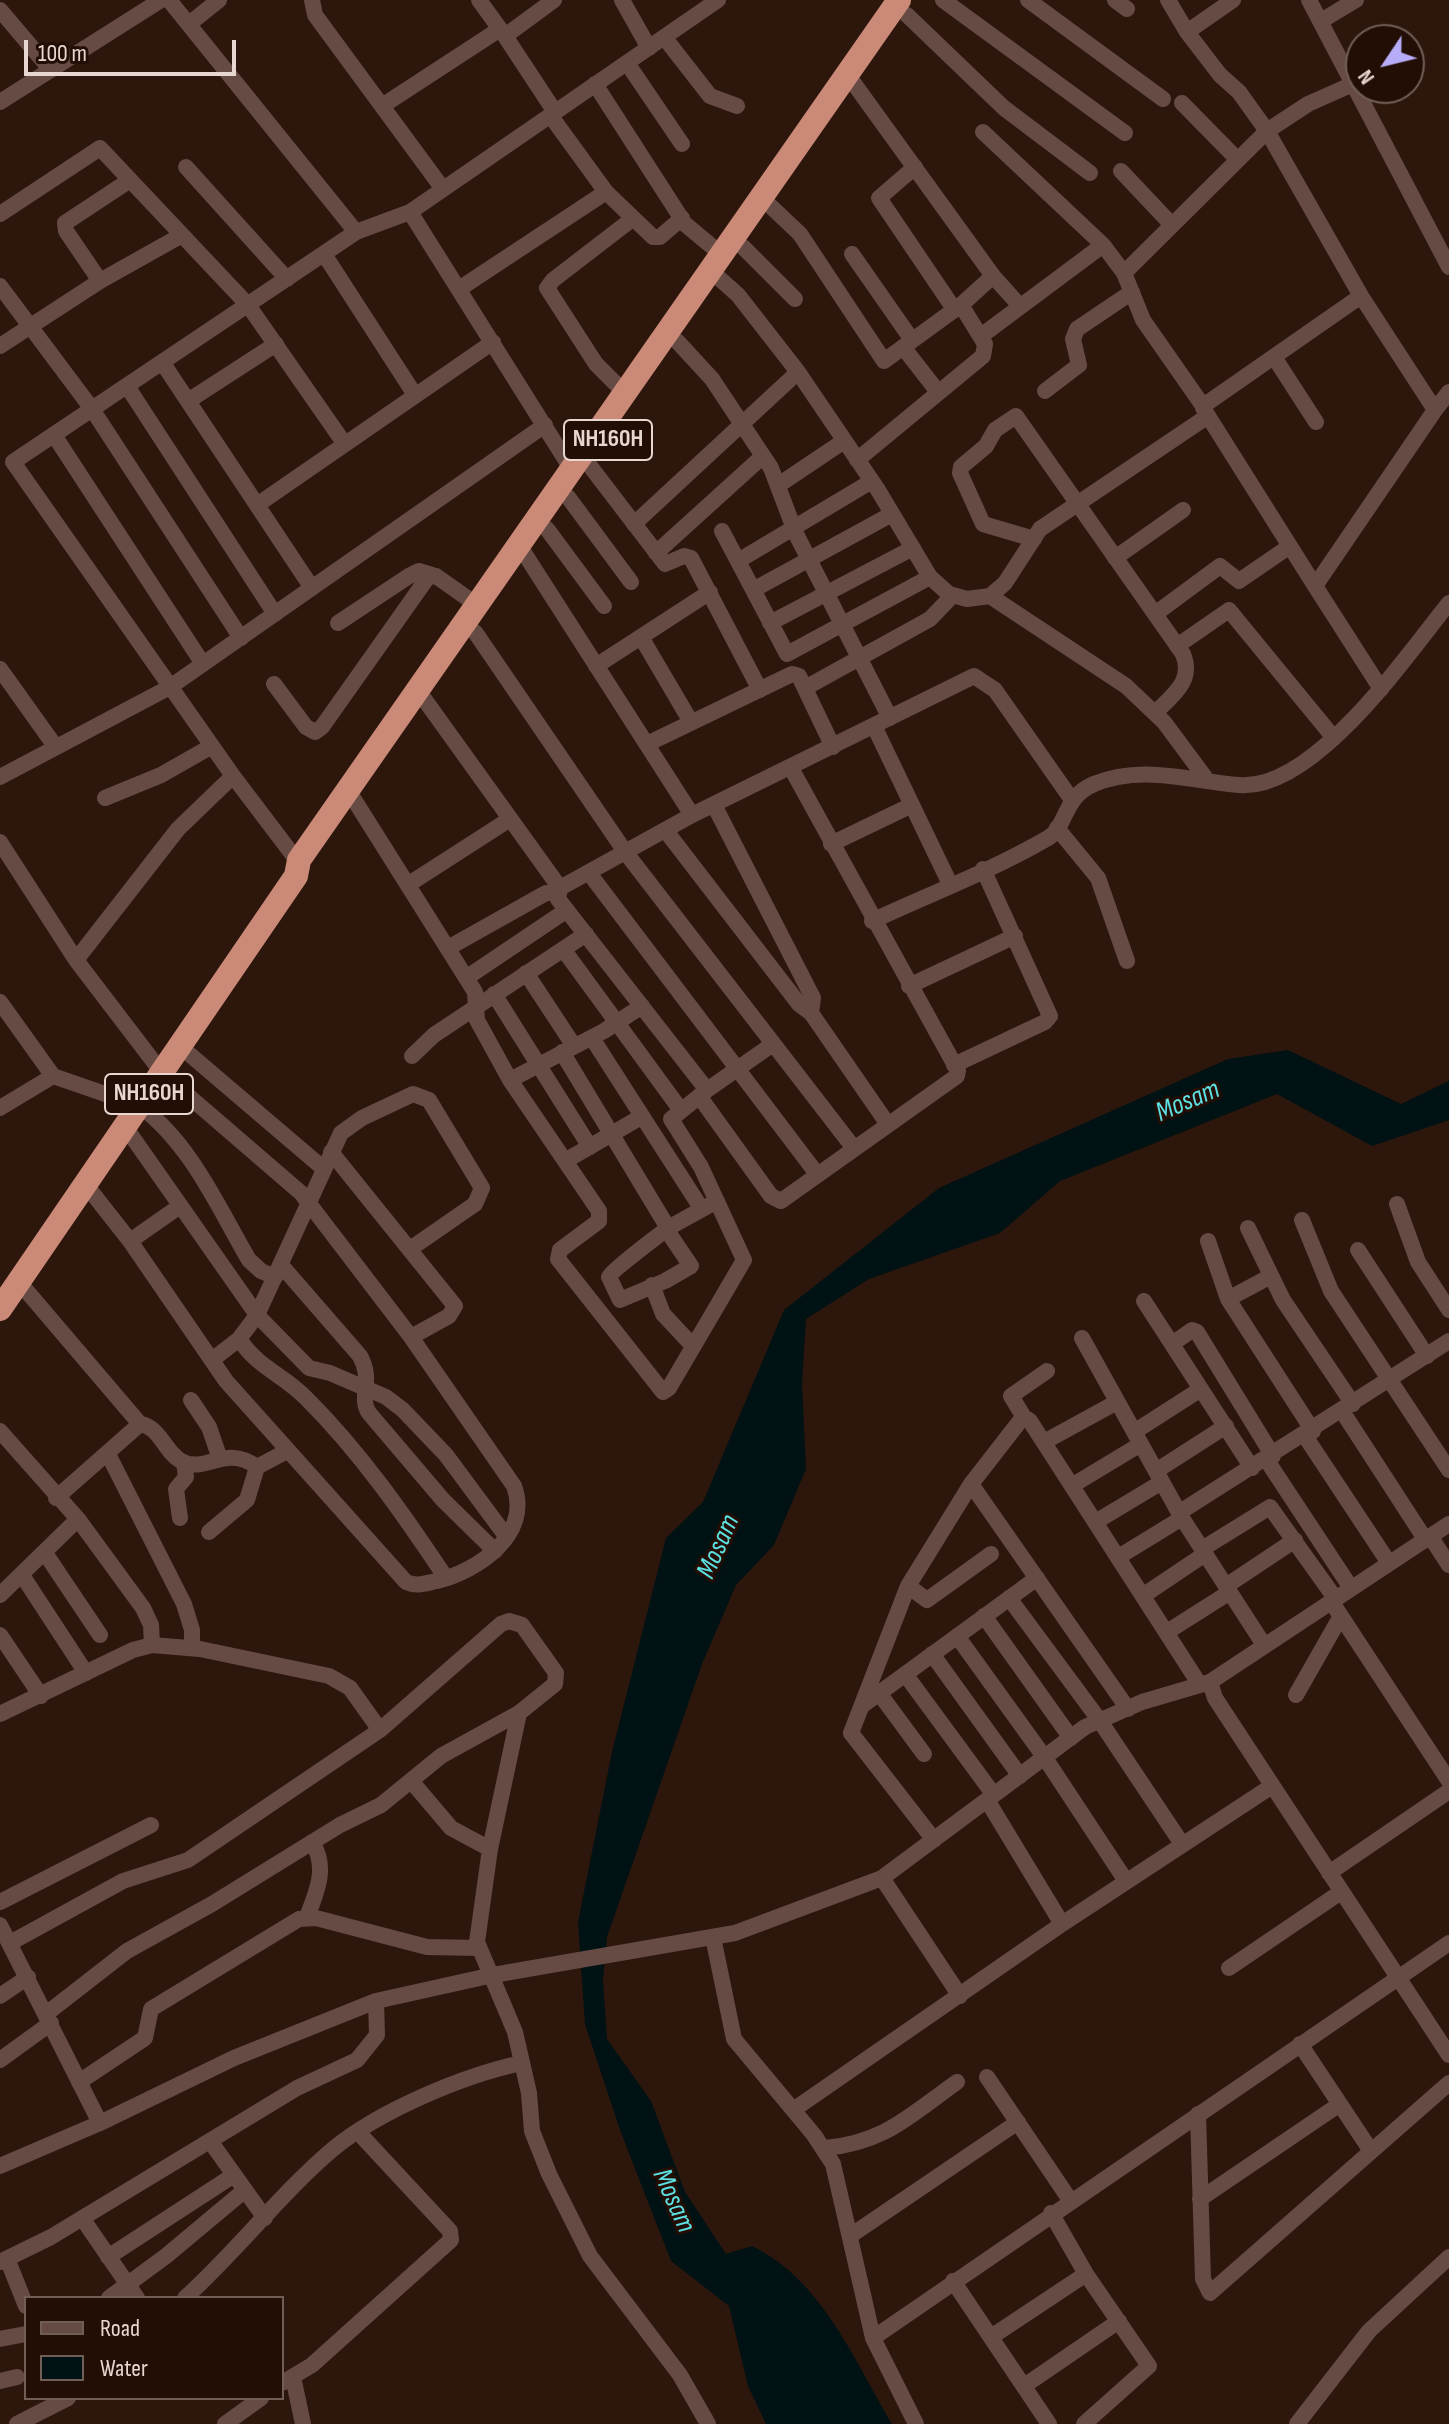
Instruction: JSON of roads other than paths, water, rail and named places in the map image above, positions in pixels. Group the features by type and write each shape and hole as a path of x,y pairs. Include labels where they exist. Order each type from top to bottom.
{"highway":[{"name":"NH160H","path":"7,1295 126,1128 422,695 477,605 547,529 625,393 767,202 908,4"},
{"name":"NH160H","path":"422,695 475,632 523,552 581,468 677,341 723,262"}],"street":[{"path":"0,102 161,0"},
{"path":"169,0 356,232"},
{"path":"189,24 219,0"},
{"path":"312,0 315,15 443,189"},
{"path":"479,0 606,192 631,220 656,238 682,218"},
{"path":"382,106 554,0"},
{"path":"622,0 649,48"},
{"path":"300,870 6,460 54,435 356,232 410,212 718,0"},
{"path":"943,0 1125,133"},
{"path":"1028,0 1163,99"},
{"path":"1168,0 1187,32 1220,75 1239,92 1267,131 1361,296 1435,410"},
{"path":"1187,32 1233,0"},
{"path":"1309,0 1345,68"},
{"path":"1321,21 1356,0"},
{"path":"908,4 1004,108 1090,173"},
{"path":"0,10 51,70"},
{"path":"664,37 710,96 737,106"},
{"path":"627,63 682,144"},
{"path":"851,80 993,276 1020,306"},
{"path":"595,84 696,236 723,262 795,299"},
{"path":"1124,273 1267,131 1308,104 1345,88"},
{"path":"1182,103 1238,160"},
{"path":"1363,104 1449,267"},
{"path":"983,132 1103,245 1124,273 1143,320 1204,410 1381,689"},
{"path":"0,214 100,148 248,305 344,443"},
{"path":"186,167 287,279"},
{"path":"857,460 911,419 938,392 983,356 987,348 879,198 915,167"},
{"path":"1121,171 1172,225"},
{"path":"100,281 66,231 65,223 130,180"},
{"path":"459,289 606,192"},
{"path":"767,202 808,246 884,361 958,307 993,276"},
{"path":"410,212 545,425 667,565 688,556 760,690"},
{"path":"625,393 596,364 547,288 631,220"},
{"path":"0,346 100,281 182,235"},
{"path":"981,336 1103,245"},
{"path":"324,254 415,395"},
{"path":"852,254 938,392"},
{"path":"723,262 738,295 798,372 872,481 930,577 938,588 967,599 990,596 1005,583 1040,529 1204,410 1203,406 1361,296"},
{"path":"0,286 92,409 241,638"},
{"path":"1045,391 1079,365 1073,339 1077,329 1132,292"},
{"path":"677,341 712,379 780,484 794,528 809,561 890,718"},
{"path":"257,505 493,342"},
{"path":"188,401 276,344"},
{"path":"1274,357 1316,422"},
{"path":"162,362 312,588"},
{"path":"634,524 798,372"},
{"path":"127,386 275,614"},
{"path":"1315,586 1449,392"},
{"path":"1034,539 983,524 960,473 961,467 988,445 995,430 1019,417 1188,665 1186,680 1155,713"},
{"path":"0,777 170,687 545,425"},
{"path":"54,435 203,664"},
{"path":"780,484 844,441"},
{"path":"656,553 763,456"},
{"path":"738,561 872,481"},
{"path":"568,497 631,582"},
{"path":"1115,558 1183,510"},
{"path":"753,590 892,514"},
{"path":"547,529 604,606"},
{"path":"722,531 787,654 930,577"},
{"path":"1155,614 1220,566 1239,581 1290,546"},
{"path":"770,623 913,548"},
{"path":"523,552 692,815"},
{"path":"338,623 419,571 432,575 477,605"},
{"path":"274,684 306,727 318,730 432,575"},
{"path":"596,666 710,592"},
{"path":"805,688 937,615 953,595"},
{"path":"990,596 1126,686 1155,713 1207,780"},
{"path":"872,921 1049,837 1072,800 1091,785 1156,773 1239,785 1260,784 1291,769 1358,718 1449,603"},
{"path":"1177,646 1229,610 1334,738"},
{"path":"475,632 626,853 853,1147"},
{"path":"641,637 691,722"},
{"path":"0,669 55,746"},
{"path":"647,744 792,674 799,676 833,747"},
{"path":"448,948 546,893 558,891 692,815 833,747 969,676 981,678 995,690 1072,800"},
{"path":"422,695 510,819 558,891 567,910 642,1006 778,1201 954,1079 958,1071 872,921 791,768"},
{"path":"874,726 950,884"},
{"path":"105,798 161,775 212,746"},
{"path":"76,960 178,829 233,776"},
{"path":"353,796 466,978 478,1005 477,1020 510,1080 600,1217 560,1250 558,1259 659,1391 669,1388 744,1260 717,1201 671,1119 680,1109 773,1044"},
{"path":"714,805 813,998 811,1013"},
{"path":"831,844 912,805"},
{"path":"409,884 510,819"},
{"path":"1057,828 1098,878 1127,961"},
{"path":"666,831 799,1004 811,1013 887,1123"},
{"path":"0,842 76,960 163,1074 266,1160 310,1204 411,1337 518,1495 516,1515 495,1551 476,1568 417,1585 406,1582 287,1451 212,1360 130,1241 86,1185"},
{"path":"954,1065 1049,1019 1050,1012 983,869"},
{"path":"589,873 817,1174"},
{"path":"466,978 567,910"},
{"path":"412,1056 434,1035 586,934"},
{"path":"909,986 1015,936"},
{"path":"563,949 680,1109"},
{"path":"526,973 611,1134 667,1228 691,1266 620,1300 609,1274 667,1228 717,1201"},
{"path":"494,994 590,1147"},
{"path":"0,1002 53,1076 140,1106 183,1151 249,1260 261,1271 278,1271 360,1356 368,1374 364,1401 369,1413 443,1500 495,1551"},
{"path":"510,1080 592,1038 642,1006"},
{"path":"592,1038 701,1208"},
{"path":"181,1047 324,1169"},
{"path":"0,1108 53,1076"},
{"path":"212,1360 239,1339 257,1315 341,1133 376,1110 413,1094 429,1100 482,1188 475,1204 410,1249"},
{"path":"565,1161 641,1117"},
{"path":"126,1128 257,1315 313,1370 330,1373 386,1397 423,1429 506,1536"},
{"path":"331,1152 455,1306 449,1316 411,1337"},
{"path":"1397,1204 1418,1262 1449,1310"},
{"path":"130,1241 180,1206"},
{"path":"1302,1220 1326,1283 1449,1470"},
{"path":"1248,1228 1283,1300 1428,1538 1449,1565"},
{"path":"1208,1241 1228,1299 1389,1563"},
{"path":"1358,1250 1427,1356"},
{"path":"1228,1299 1271,1276"},
{"path":"652,1285 663,1314 692,1345"},
{"path":"7,1295 140,1424 152,1428 184,1462 186,1477 176,1489 180,1518"},
{"path":"1144,1301 1226,1426 1264,1461"},
{"path":"1172,1344 1192,1330 1197,1332 1264,1461 1351,1588"},
{"path":"1082,1338 1181,1515 1264,1645"},
{"path":"239,1339 257,1363 303,1395 382,1484 446,1578"},
{"path":"1120,1556 1449,1341"},
{"path":"303,1395 313,1370"},
{"path":"1047,1371 1011,1396 1097,1521 1167,1632 1215,1698 1449,2055"},
{"path":"1073,1485 1201,1389"},
{"path":"191,1400 209,1427 220,1459"},
{"path":"1044,1442 1117,1402"},
{"path":"934,1840 851,1733 908,1586 971,1484 1025,1419"},
{"path":"56,1498 140,1424"},
{"path":"1097,1521 1226,1426"},
{"path":"0,1431 56,1498 78,1519 143,1608 151,1625 152,1645"},
{"path":"209,1532 247,1500 257,1467 287,1451"},
{"path":"108,1454 184,1604 192,1630 192,1648"},
{"path":"184,1462 244,1457 257,1467"},
{"path":"971,1484 1128,1709"},
{"path":"1144,1595 1267,1507 1273,1508 1449,1781"},
{"path":"0,1596 78,1519"},
{"path":"0,2166 100,2123 234,2058 376,2001 493,1975 713,1937 781,1918 882,1878 1071,1738 1128,1709 1205,1683 1449,1524"},
{"path":"1167,1632 1295,1540"},
{"path":"45,1553 100,1635"},
{"path":"908,1586 927,1600 991,1554"},
{"path":"22,1575 86,1673"},
{"path":"861,1706 1037,1578"},
{"path":"1009,1598 1100,1721 1182,1844"},
{"path":"984,1616 1071,1738"},
{"path":"1296,1695 1341,1616"},
{"path":"0,2060 127,1951 381,1805 458,1745 519,1713 555,1684 557,1678 522,1625 509,1621 492,1631 451,1672 380,1730 188,1860 123,1881 8,1950"},
{"path":"0,1635 41,1696"},
{"path":"957,1636 1045,1758 1126,1881"},
{"path":"0,1714 133,1650 152,1645 192,1648 259,1664 306,1669 345,1683 380,1730"},
{"path":"932,1654 1020,1776"},
{"path":"905,1674 991,1798 1062,1924"},
{"path":"879,1693 924,1754"},
{"path":"519,1713 490,1849 477,1942 515,2032 532,2131 590,2256 680,2375 708,2424"},
{"path":"412,1782 451,1828 490,1849"},
{"path":"793,2110 1062,1924 1272,1786"},
{"path":"1329,1873 1449,1791"},
{"path":"0,1902 151,1825"},
{"path":"79,2082 145,2038 151,2009 307,1917 321,1875 318,1850 312,1842"},
{"path":"882,1878 960,1996"},
{"path":"1229,1968 1341,1892"},
{"path":"307,1917 427,1947 479,1948"},
{"path":"0,1925 8,1950 28,1977 100,2123"},
{"path":"713,1937 734,2039 825,2148 833,2164 873,2338 916,2424"},
{"path":"873,2338 1051,2213 1449,1943"},
{"path":"0,1996 28,1977"},
{"path":"24,2302 4,2261 82,2218 297,2088 357,2060 377,2035 376,2001"},
{"path":"1300,2044 1371,2151"},
{"path":"187,2296 321,2160 358,2132 464,2077 522,2063"},
{"path":"987,2077 1070,2200"},
{"path":"825,2148 855,2146 877,2138 957,2082"},
{"path":"1198,2114 1204,2287 1210,2293 1449,2083"},
{"path":"1200,2199 1340,2104"},
{"path":"850,2236 1018,2122"},
{"path":"303,2424 287,2380 320,2358 452,2236 358,2132"},
{"path":"210,2141 265,2218"},
{"path":"108,2257 234,2175"},
{"path":"82,2218 132,2292 245,2190"},
{"path":"1051,2213 1086,2274 1147,2362 1148,2370 1084,2424"},
{"path":"1297,2424 1369,2331 1449,2257"},
{"path":"991,2337 1086,2274"},
{"path":"953,2281 1049,2424"},
{"path":"1024,2386 1119,2321"},
{"path":"0,2339 24,2334"},
{"path":"0,2381 17,2377"},
{"path":"17,2424 46,2418 66,2400"},
{"path":"233,2422 259,2400"}],"water":[{"name":"Mosam","path":"1288,1050 1401,1104 1449,1081 1449,1120 1372,1146 1277,1094 1060,1181 1000,1233 869,1279 806,1319 802,1384 806,1469 774,1545 736,1585 702,1664 607,1937 603,1980 607,2039 651,2101 685,2192 726,2254 752,2246 777,2261 817,2300 892,2424 766,2424 748,2386 729,2306 671,2261 620,2130 585,2024 578,1922 612,1752 666,1538 703,1502 784,1310 939,1188 1228,1059"}]}
